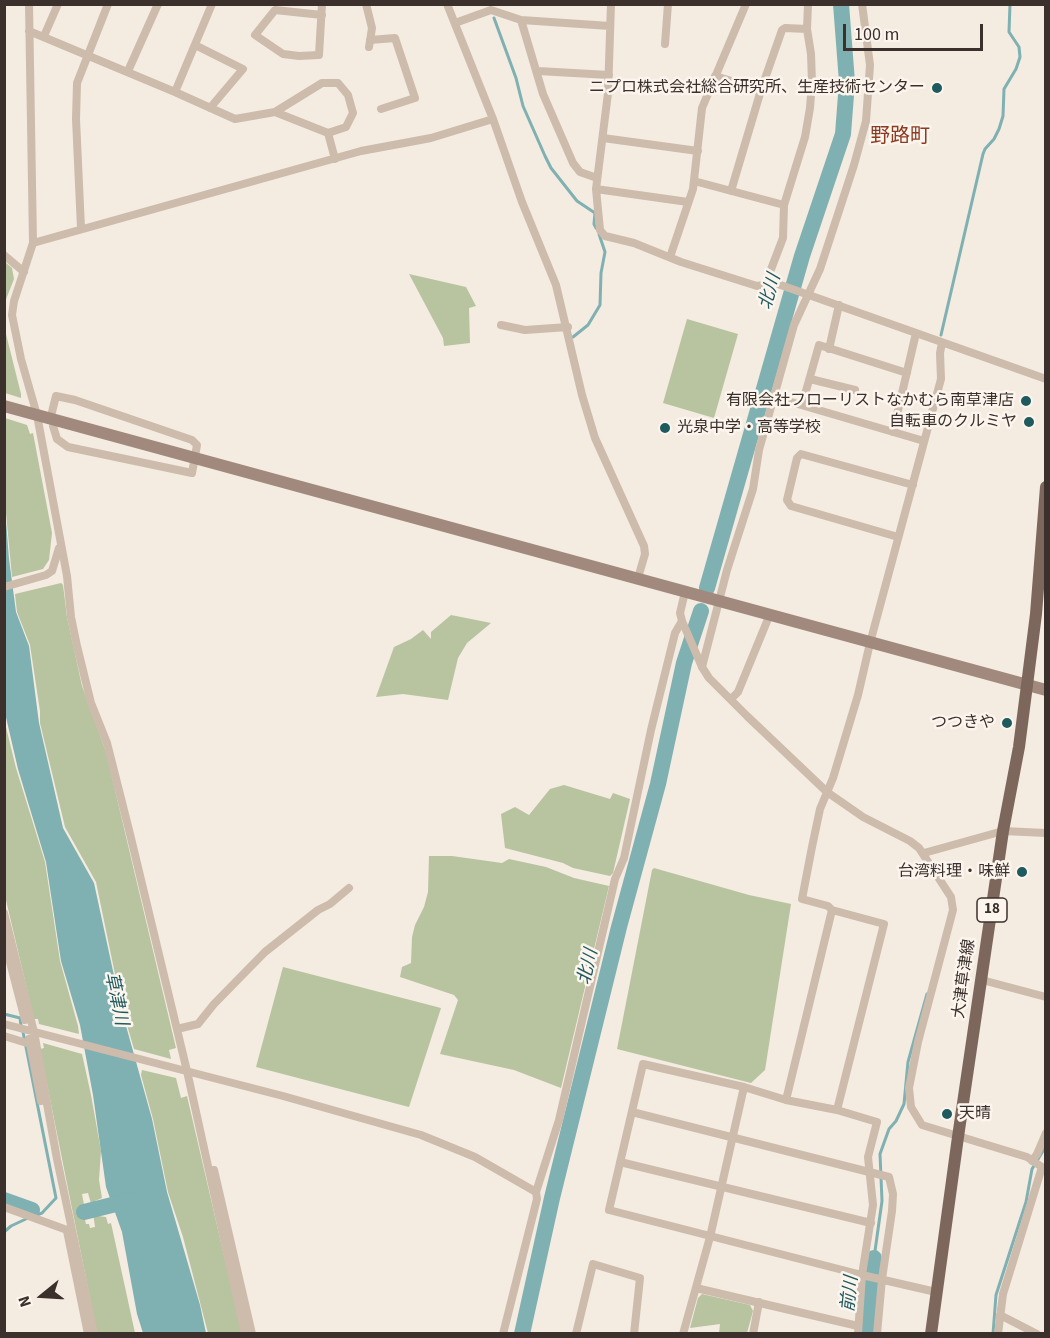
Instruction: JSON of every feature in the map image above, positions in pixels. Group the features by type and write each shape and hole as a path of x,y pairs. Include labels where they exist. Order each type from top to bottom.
{"main road":[{"name":"大津草津線","path":"932,1334 936,1292 1003,831 1019,747 1035,614 1046,487"}],"street":[{"path":"29,4 33,243 14,301 12,315 21,359 37,415 67,576 71,617 87,689 107,743 187,1071 245,1334"},
{"path":"44,36 58,4"},
{"path":"81,228 77,84 108,4"},
{"path":"128,70 158,4"},
{"path":"175,92 212,4"},
{"path":"322,4 322,15 319,55 283,54 255,35 275,10 322,15"},
{"path":"366,4 372,28 370,43 395,38 415,98 381,109"},
{"path":"447,4 556,285 568,327 582,395 595,438 644,546 645,554 638,578"},
{"path":"611,4 609,75 596,189 600,230 605,236 634,243 757,286 775,283 1046,379"},
{"path":"665,44 668,4"},
{"path":"670,257 694,181 702,108 746,4"},
{"path":"765,285 783,238 784,205 805,137 810,108 812,82 807,30 808,4"},
{"path":"701,664 717,600 753,489 759,450 794,325 820,269 866,121 870,65 862,4"},
{"path":"455,23 491,7 521,20 610,26"},
{"path":"521,20 543,94 573,163 580,172 597,178"},
{"path":"731,191 782,30 785,28 807,30"},
{"path":"28,31 128,70 235,119 275,111 322,83 338,83 348,95 353,113 346,127 328,133 275,111"},
{"path":"195,45 243,69 210,108"},
{"path":"538,71 609,75"},
{"path":"715,76 762,90"},
{"path":"33,243 361,150 431,138 493,119"},
{"path":"328,133 335,159"},
{"path":"603,138 698,151"},
{"path":"694,181 784,205"},
{"path":"596,189 688,202"},
{"path":"4,255 24,272"},
{"path":"829,348 839,305"},
{"path":"501,325 525,330 568,327"},
{"path":"893,432 916,333"},
{"path":"837,1110 884,924 802,899 820,809 858,695 940,379 942,343"},
{"path":"802,405 819,345 907,373"},
{"path":"810,379 855,390"},
{"path":"52,412 56,396 75,400 192,440 197,445 192,473 68,447 57,439 53,426"},
{"path":"774,397 924,441"},
{"path":"4,406 1046,690"},
{"path":"898,537 791,506 787,500 797,458 801,454 913,485"},
{"path":"4,587 39,578 52,570 57,560 60,543"},
{"path":"690,593 680,613 682,623 709,678 827,792 863,817 910,841 924,853 951,897 953,910 912,1070 911,1107 922,1125 1027,1157 1044,1168 1009,1274 998,1334"},
{"path":"731,699 738,692 770,614"},
{"path":"503,1334 537,1199 536,1192 559,1120 615,879 624,858 651,730 675,633 682,623"},
{"path":"924,853 1003,831 1046,832"},
{"path":"177,1029 198,1024 214,1004 265,952 349,888"},
{"path":"786,1100 832,910"},
{"path":"4,913 94,1334"},
{"path":"4,939 25,1020"},
{"path":"982,980 1046,997"},
{"path":"4,1024 31,1038"},
{"path":"4,1036 31,1038 47,1035 421,1135 475,1157 536,1192"},
{"path":"31,1038 88,1334"},
{"path":"696,1288 759,1302 858,1330 862,1275 873,1205 868,1157 877,1122 837,1110 786,1100 744,1087 643,1064 609,1210 710,1237 862,1275 936,1292"},
{"path":"197,1074 198,1103 229,1227 252,1334"},
{"path":"683,1334 710,1237 744,1087"},
{"path":"632,1112 889,1177 892,1211 877,1334"},
{"path":"1032,1161 1045,1135"},
{"path":"620,1162 871,1223"},
{"path":"4,1207 67,1230"},
{"path":"576,1334 593,1264 640,1278 633,1334"},
{"path":"753,1334 759,1302"},
{"path":"1000,1315 1037,1334"}],"green space":[{"path":"5,262 12,268 14,279 5,302"},
{"path":"409,274 466,287 476,306 469,308 470,343 444,346 443,338"},
{"path":"687,319 738,334 714,418 663,403"},
{"path":"4,326 21,394 21,398 5,393"},
{"path":"5,418 27,425 30,434 33,433 52,533 49,560 43,569 12,577 4,492"},
{"path":"61,583 82,686 106,752 176,1048 169,1050 171,1059 134,1049 122,1008 96,882 65,827 40,723 30,645 17,612 15,594"},
{"path":"451,615 491,623 467,643 458,658 448,700 403,694 376,697 394,647 423,630 431,639 431,632"},
{"path":"4,719 16,768 45,862 60,961 79,1034 39,1024 38,1019 34,1019 5,896"},
{"path":"564,785 610,799 613,793 630,799 613,873 610,876 573,868 563,863 505,848 501,814 515,807 529,815 550,789"},
{"path":"429,856 452,856 502,863 509,859 546,867 574,878 609,886 561,1088 514,1070 440,1054 458,1000 454,995 400,977 402,967 411,963 412,937 428,892"},
{"path":"654,868 749,895 791,904 765,1070 751,1083 617,1049"},
{"path":"283,967 441,1008 409,1107 256,1067"},
{"path":"43,1043 82,1054 101,1151 99,1180 102,1198 95,1201 96,1206 92,1207 88,1193 82,1194 84,1205 82,1207 86,1224 89,1224 90,1228 95,1227 93,1213 97,1212 98,1216 106,1217 108,1224 111,1223 135,1333 97,1333 40,1049 44,1048"},
{"path":"142,1070 176,1078 181,1098 187,1096 242,1333 208,1333 183,1237 168,1192 141,1075"},
{"path":"702,1294 750,1305 753,1311 747,1333 719,1333 720,1324 690,1328 698,1298"}],"water":[{"name":"草津川","path":"4,496 16,612 29,646 39,723 63,828 94,883 121,1008 152,1119 167,1192 206,1333 143,1333 137,1314 122,1232 106,1187 93,1095 80,1025 61,961 46,862 18,769 5,713"}],"waterway":[{"name":"北川","path":"707,588 802,256 843,134 847,82 841,4"},
{"path":"941,335 983,154 999,129 1003,116 1004,89 1020,57 1019,47 1009,32 1010,4"},
{"path":"494,18 516,78 523,106 545,156 551,168 577,201 595,213 596,228"},
{"path":"573,337 588,325 600,305 601,273 605,252 599,234"},
{"name":"北川","path":"522,1334 552,1198 619,927 658,784 684,663 701,611"},
{"path":"874,1258 882,1201 880,1154 889,1129 896,1121 904,1104 908,1062 927,994"},
{"path":"4,1014 20,1018 21,1026"},
{"path":"23,1032 56,1198 42,1213 34,1216"},
{"path":"993,1334 996,1295 1026,1202 1032,1169 1046,1146"},
{"path":"4,1200 32,1210"},
{"path":"84,1212 132,1200"},
{"path":"4,1232 28,1218"},
{"name":"前川","path":"867,1334 874,1258"}],"place":[{"name":"ニプロ株式会社総合研究所、生産技術センター","path":"937,88"},
{"name":"有限会社フローリストなかむら南草津店","path":"1026,401"},
{"name":"自転車のクルミヤ","path":"1029,422"},
{"name":"光泉中学・高等学校","path":"665,428"},
{"name":"つつきや","path":"1007,723"},
{"name":"台湾料理・味鮮","path":"1022,872"},
{"name":"天晴","path":"947,1114"}],"district":[{"name":"野路町","path":"900,138"}]}
